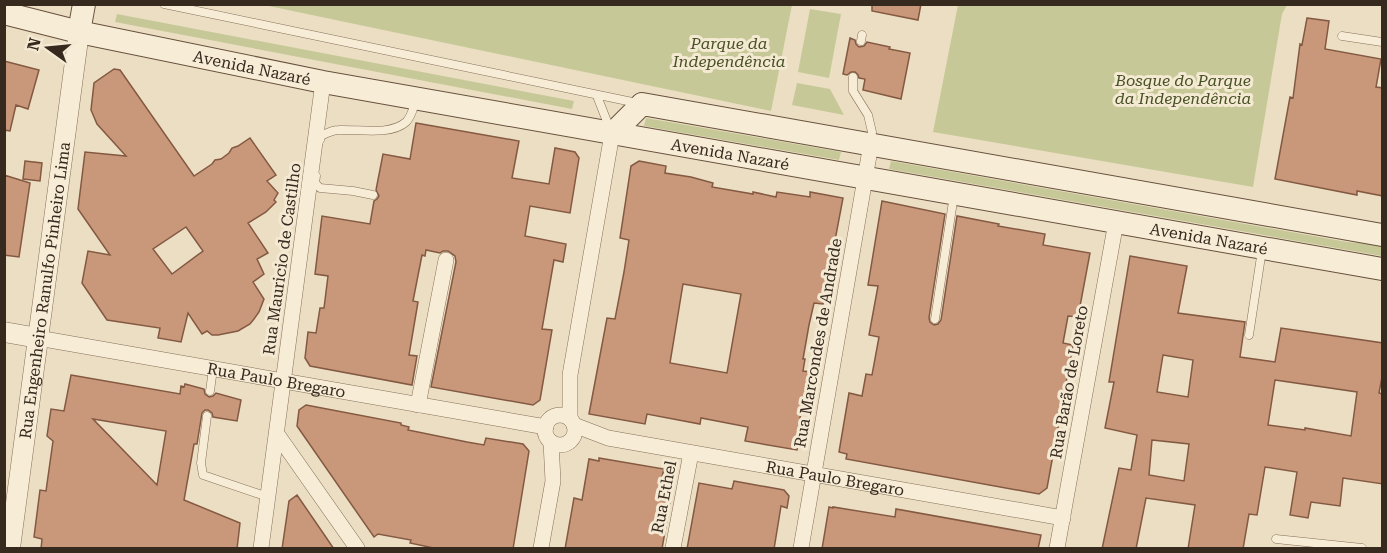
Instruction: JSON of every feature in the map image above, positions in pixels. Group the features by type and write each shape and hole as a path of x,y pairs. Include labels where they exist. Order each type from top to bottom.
{"main road":[{"path":"79,32 84,4"},
{"name":"Avenida Nazaré","path":"4,13 79,32 323,82 1383,269"},
{"path":"612,134 642,104"},
{"name":"Avenida Nazaré","path":"642,104 1383,235"}],"street":[{"name":"Rua Engenheiro Ranulfo Pinheiro Lima","path":"10,549 11,493 38,338 79,32"},
{"name":"Rua Mauricio de Castilho","path":"261,549 323,82"},
{"path":"541,549 552,480 550,429 570,375 612,134"},
{"name":"Rua Marcondes de Andrade","path":"801,549 871,144"},
{"name":"Rua Barão de Loreto","path":"1057,549 1116,222"},
{"path":"418,405 446,261"},
{"name":"Rua Paulo Bregaro","path":"4,332 550,429"},
{"path":"552,480 572,431 570,375"},
{"path":"550,429 561,415 572,431"},
{"path":"550,429 560,445 572,431"},
{"name":"Rua Paulo Bregaro","path":"572,431 1063,518"},
{"path":"276,434 357,549"},
{"name":"Rua Ethel","path":"673,549 691,453"}],"lane":[{"name":"Avenida Nazaré","path":"164,4 642,104"},
{"path":"1342,36 1383,42"},
{"path":"853,76 853,91 868,115 872,132 871,144"},
{"path":"597,96 612,134"},
{"path":"373,195 320,188 315,183 321,136 339,130 392,129 407,122 416,99"},
{"path":"935,319 954,194"},
{"path":"1249,335 1262,248"},
{"path":"210,391 213,368"},
{"path":"207,416 201,463 203,475 268,497"},
{"path":"1276,539 1362,549"}],"green space":[{"name":"Parque da Independência","path":"264,5 792,5 771,111"},
{"name":"Bosque do Parque da Independência","path":"958,5 1287,5 1282,14 1253,187 933,132"},
{"path":"810,9 841,14 829,78 798,72"},
{"path":"117,14 574,101 572,109 115,22"},
{"path":"797,83 830,89 844,115 792,105"},
{"path":"646,118 841,152 839,160 644,126"},
{"path":"891,161 1347,242 1382,245 1382,256 889,169"}],"building":[{"path":"872,4 921,4 918,20 872,11"},
{"path":"1307,18 1329,21 1325,49 1381,59 1376,87 1383,88 1383,196 1357,191 1357,195 1275,179 1290,97 1293,98 1300,44 1302,45"},
{"path":"850,38 855,40 859,47 864,46 867,42 910,53 901,99 863,90 865,79 859,78 855,72 843,74"},
{"path":"4,61 39,70 28,109 16,105 10,131 4,130"},
{"path":"114,69 120,70 194,176 215,160 221,159 232,148 250,138 276,175 267,181 278,193 274,200 276,202 266,212 248,223 268,253 257,259 264,274 253,282 264,299 259,312 250,324 238,331 212,335 207,331 202,334 188,313 181,342 158,338 160,328 107,320 82,283 88,251 110,255 78,209 85,152 126,156 97,124 91,110 94,83","holes":["186,227 203,251 172,274 153,249"]},
{"path":"416,123 519,141 512,178 549,184 555,148 575,152 579,158 570,213 530,206 525,236 566,244 563,262 554,260 542,329 552,330 540,400 533,405 431,387 456,262 455,256 448,251 440,253 426,250 425,256 422,255 413,301 418,302 409,355 417,356 412,385 310,366 305,358 308,332 316,333 320,308 324,308 328,276 315,274 322,216 370,224 374,201 379,196 376,190 383,154 410,159"},
{"path":"25,161 42,163 40,181 23,179"},
{"path":"639,161 666,166 665,173 713,183 712,187 753,194 753,192 776,197 777,192 810,197 810,192 843,198 823,304 814,303 809,325 803,371 811,372 800,418 802,419 797,450 745,441 748,427 701,418 700,424 647,414 645,424 589,414 607,318 615,319 624,272 629,240 620,238 631,166","holes":["683,284 741,294 727,373 670,363"]},
{"path":"4,175 30,183 19,257 4,255"},
{"path":"882,201 945,214 929,318 934,325 941,320 957,216 1045,234 1043,245 1090,253 1078,317 1068,316 1063,343 1073,345 1047,488 1039,494 846,459 847,454 839,452 849,393 862,396 866,374 872,375 879,337 869,335 878,286 868,285"},
{"path":"1130,256 1187,266 1178,313 1245,322 1240,357 1275,362 1281,328 1383,343 1383,372 1379,393 1383,394 1383,484 1343,478 1340,506 1311,502 1308,518 1290,515 1297,472 1265,467 1257,515 1249,514 1243,549 1188,549 1195,505 1146,498 1136,549 1102,549 1119,468 1131,470 1137,435 1105,428 1114,382 1109,382","holes":["1163,355 1193,360 1188,397 1157,392","1275,380 1357,392 1351,436 1305,428 1305,430 1268,425","1152,440 1189,444 1184,481 1149,475"]},
{"path":"71,375 180,394 181,386 184,387 185,384 204,389 205,394 209,397 216,393 241,400 237,421 213,417 208,410 202,413 184,500 240,523 237,549 41,549 42,539 34,537 40,490 46,491 53,441 47,436 51,409 64,411","holes":["93,419 166,431 157,485"]},
{"path":"306,405 401,423 409,427 408,430 467,442 484,445 486,438 523,444 529,451 513,549 438,549 410,543 411,540 378,534 374,537 297,426 299,410"},
{"path":"599,458 664,469 662,477 674,479 662,549 565,549 574,498 582,500 589,459 599,461"},
{"path":"734,481 784,490 789,496 787,508 781,506 774,549 687,549 699,483 732,489"},
{"path":"297,495 334,549 282,549 289,501"},
{"path":"829,507 895,517 896,509 1041,535 1038,549 822,549"}]}
